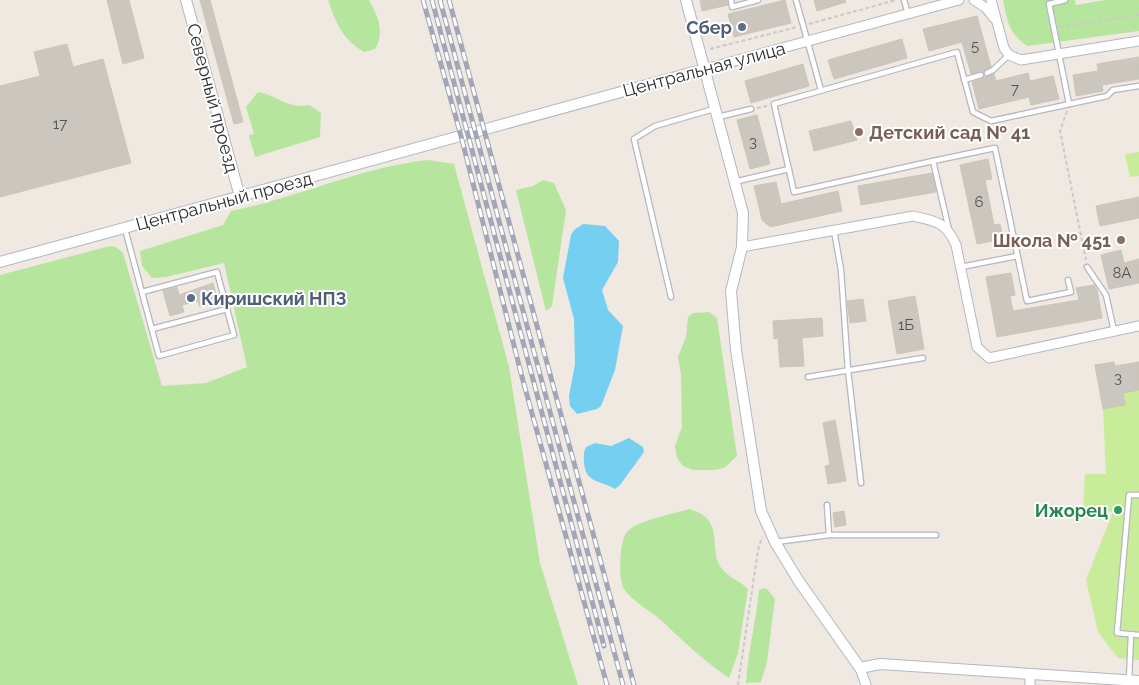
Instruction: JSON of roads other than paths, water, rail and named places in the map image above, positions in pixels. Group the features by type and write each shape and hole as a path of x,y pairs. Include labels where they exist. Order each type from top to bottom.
{"street":[{"name":"Северный проезд","path":"186,0 240,197"},
{"path":"686,0 743,213 742,247 731,291 735,340 754,476 761,511 775,542 798,580 860,668 866,685"},
{"name":"Центральная улица","path":"448,139 959,0"},
{"path":"974,0 986,8 996,20"},
{"path":"991,0 1004,48 1009,55 1021,60 1139,41"},
{"name":"Центральный проезд","path":"0,262 448,139"},
{"path":"742,247 913,216 931,220 949,230 956,245 977,348 989,358 1139,326"},
{"path":"860,668 880,664 1134,681"},
{"path":"1030,674 1030,685"}],"lane":[{"path":"730,0 732,7 758,0"},
{"path":"796,0 806,42 821,90"},
{"path":"904,0 908,14"},
{"path":"1065,0 1049,4 1070,104"},
{"path":"1068,280 1071,292 1026,301 995,148 794,192 774,104 956,52 973,112 991,121 1107,96 1113,90 1139,86"},
{"path":"987,73 994,70 1009,55"},
{"path":"964,80 981,74"},
{"path":"670,297 634,139 655,126 716,113 751,109"},
{"path":"933,161 949,230"},
{"path":"734,182 789,169"},
{"path":"124,228 152,329 160,356 234,335 217,272 142,292"},
{"path":"834,230 841,270 848,370 861,483"},
{"path":"960,267 1017,256"},
{"path":"1087,267 1106,294 1114,331"},
{"path":"152,329 227,309"},
{"path":"808,377 923,358"},
{"path":"1139,495 1130,495 1118,633 1139,635"},
{"path":"827,505 829,535"},
{"path":"775,542 829,535 936,535"},
{"path":"1131,635 1134,681"}],"water":[{"path":"583,224 605,226 619,241 618,262 602,290 608,310 623,326 615,370 601,406 597,409 577,414 570,406 569,396 575,364 574,319 563,278 571,235 574,230"},
{"path":"629,438 643,447 644,452 620,485 615,489 595,481 588,475 584,463 586,447 595,443 611,446"}],"railway":[{"path":"423,0 461,136 522,377 607,685"},
{"path":"432,0 604,646"},
{"path":"440,0 623,685"},
{"path":"449,0 634,685"}],"place":[{"name":"Сбер","path":"742,27"},
{"name":"Детский сад № 41","path":"859,132"},
{"name":"Школа № 451","path":"1121,240"},
{"name":"Киришский НПЗ","path":"191,298"},
{"name":"Ижорец","path":"1118,510"}]}
